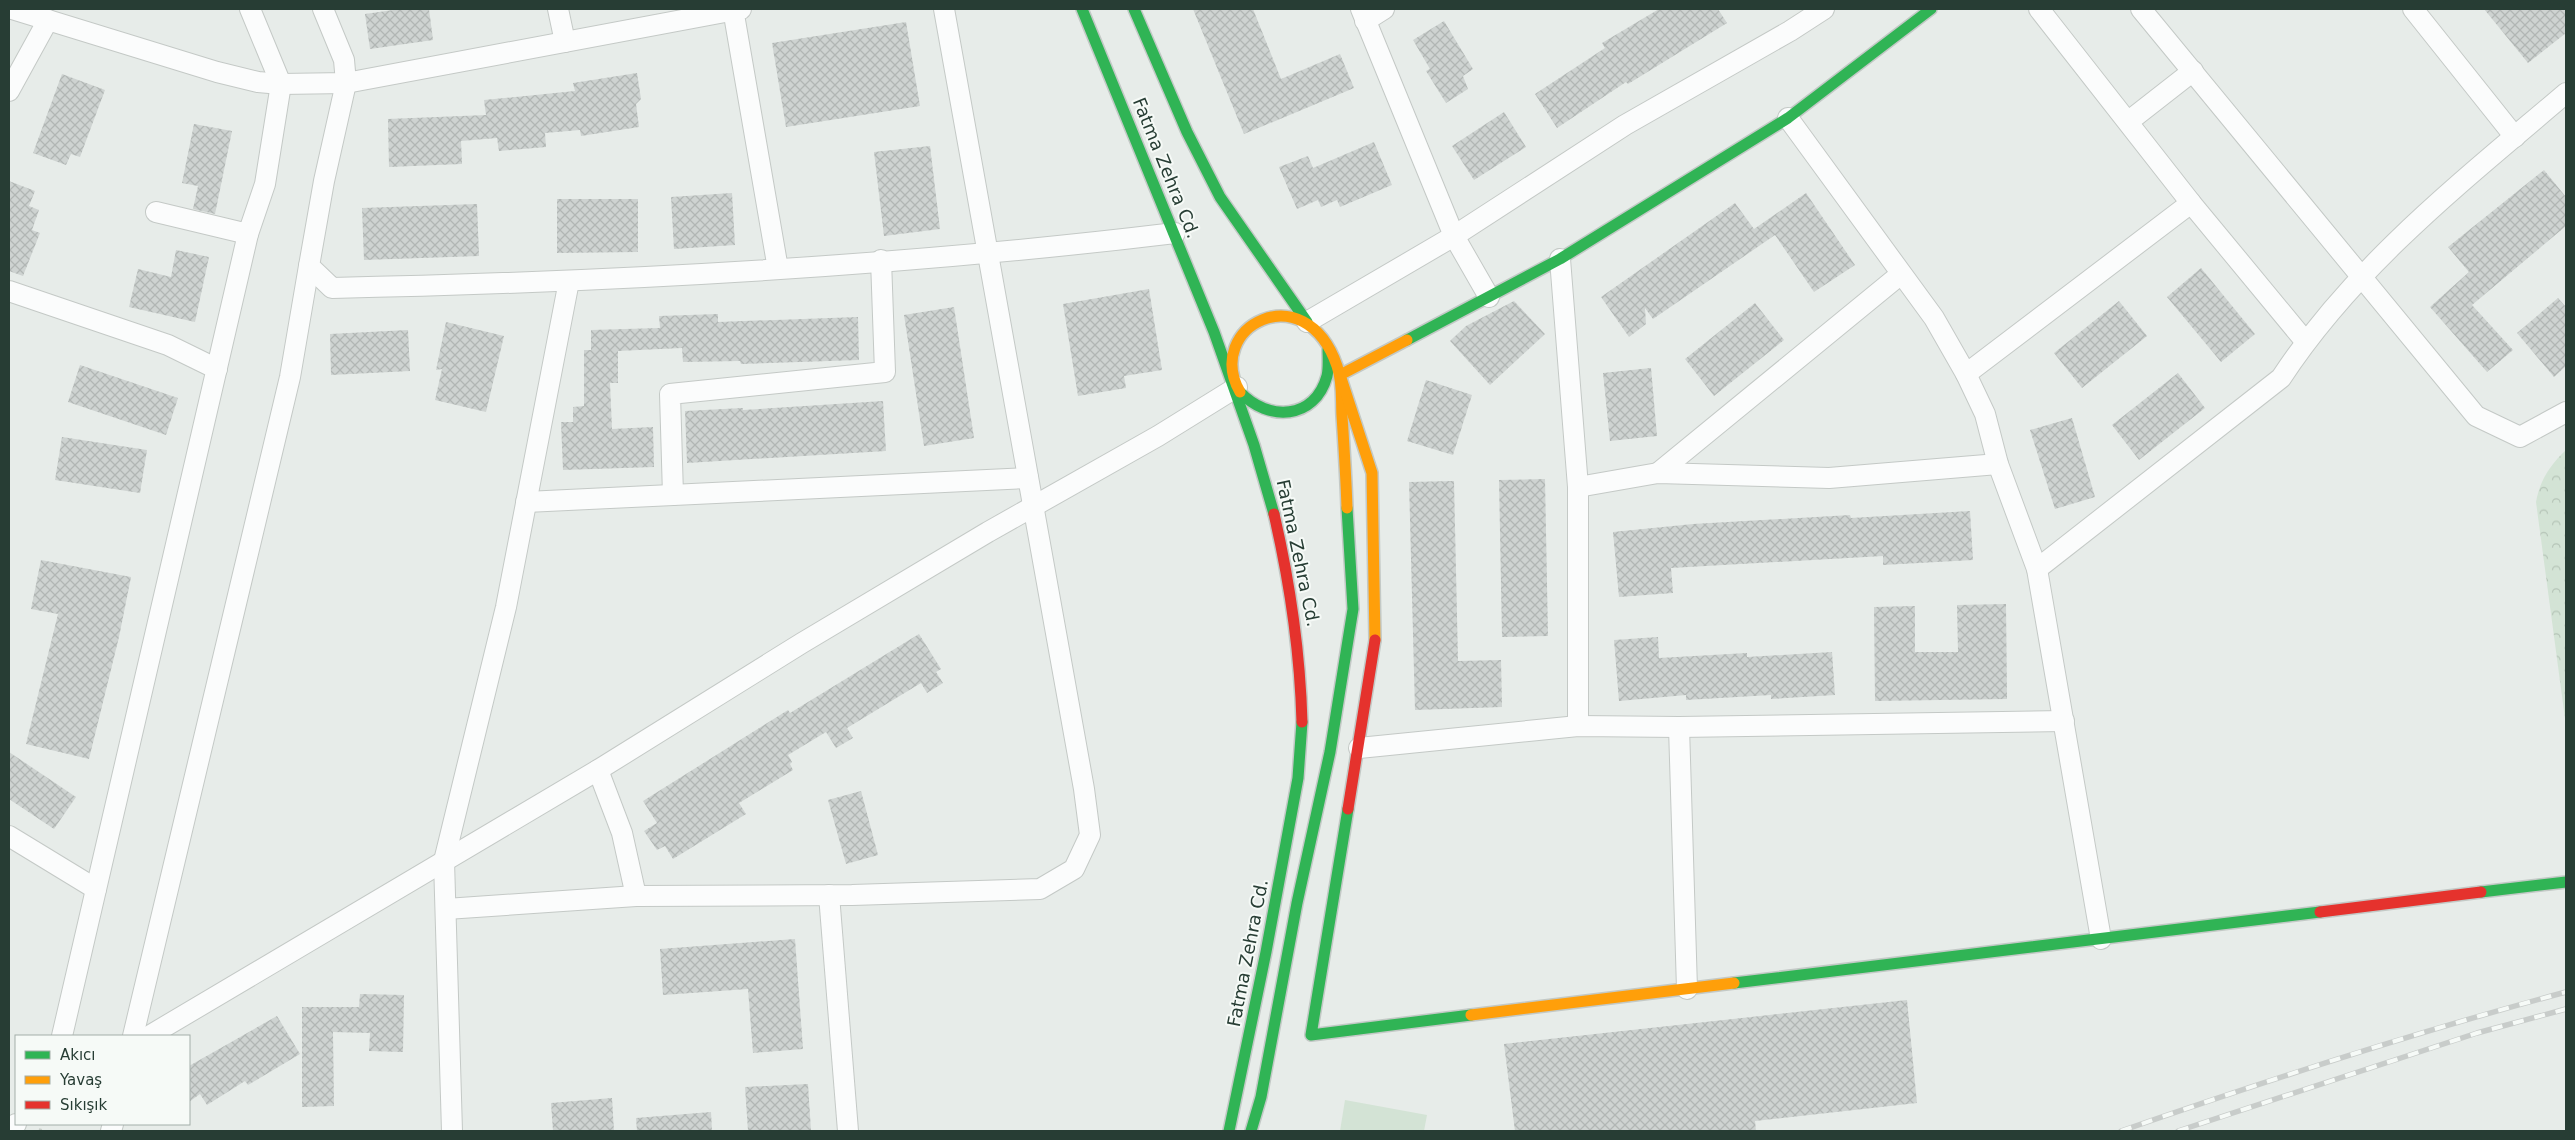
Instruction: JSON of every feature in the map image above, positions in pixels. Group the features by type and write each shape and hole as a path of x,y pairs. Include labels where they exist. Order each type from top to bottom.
{"main road":[{"name":"Fatma Zehra Cd.","path":"1082,9 1237,387 1276,516 1289,577 1301,657 1302,743 1253,1024 1229,1131"},
{"name":"Fatma Zehra Cd.","path":"1134,9 1187,132 1220,197 1307,322"},
{"path":"1340,375 1560,259 1788,118 1930,9"},
{"path":"1328,349 1330,365 1328,381 1313,401 1292,412 1276,414 1260,410 1246,400 1237,387 1232,372 1232,356 1237,340 1247,328 1261,319 1276,315 1292,316 1307,322 1323,338 1328,349 1336,358 1372,473 1377,631 1310,1034 2566,882"},
{"path":"1251,1131 1261,1097 1297,903 1330,752 1353,609 1340,375"}],"street":[{"path":"12,9 217,72 258,82 281,84 346,83 736,9 778,269"},
{"path":"62,1035 248,234 265,184 281,84 250,9"},
{"path":"133,1035 290,377 324,181 346,83 344,60 323,9"},
{"path":"558,9 565,42"},
{"path":"446,908 636,896 829,895 1040,888 1074,869 1090,835 1084,789 944,9"},
{"path":"1384,9 1363,15 1454,236 1489,297"},
{"path":"1307,322 1454,236 1625,125 1790,32 1824,9"},
{"path":"2039,9 2129,121 2191,203 2305,341"},
{"path":"2141,9 2362,275 2476,416 2520,437 2566,412"},
{"path":"2412,9 2514,137"},
{"path":"9,91 48,20"},
{"path":"2129,121 2193,72"},
{"path":"2037,569 2281,378 2305,341 2362,275 2468,176 2566,93"},
{"path":"1788,118 1934,318 1966,374 1985,414 1998,464 2037,569 2102,939"},
{"path":"1966,374 2191,203"},
{"path":"156,212 248,234"},
{"path":"310,266 332,288 569,281 778,269 989,252 1175,233"},
{"path":"1560,259 1578,487 1578,726"},
{"path":"674,495 670,394 885,372 881,260"},
{"path":"1658,474 1901,274"},
{"path":"452,1131 444,861 506,607 569,281"},
{"path":"9,291 168,345 217,369"},
{"path":"151,1035 598,770 802,643 1158,436 1237,387"},
{"path":"1578,487 1658,474 1829,478 1998,464"},
{"path":"526,502 1028,478"},
{"path":"1358,748 1578,726 1678,727 2064,721"},
{"path":"1678,727 1687,989"},
{"path":"598,770 622,833 636,896"},
{"path":"9,836 96,889"},
{"path":"829,895 848,1131"}],"green space":[{"path":"2566,450 2566,726 2536,502 2546,473"},
{"path":"1345,1100 1427,1115 1424,1131 1340,1131"}],"building":[{"path":"400,9 429,9 433,40 370,49 365,14"},
{"path":"1193,9 1253,9 1281,79 1340,54 1354,88 1244,134"},
{"path":"1659,9 1718,9 1727,23 1628,84 1626,82 1557,128 1535,94 1605,48 1602,43"},
{"path":"2484,9 2566,9 2566,33 2528,63"},
{"path":"1444,21 1473,69 1463,76 1468,89 1446,103 1426,71 1430,69 1413,40"},
{"path":"906,22 920,106 786,127 772,43"},
{"path":"637,73 641,99 636,104 639,127 581,136 580,130 545,133 546,147 499,151 497,138 461,141 462,164 389,167 388,119 486,115 484,100 575,91 573,83"},
{"path":"62,74 105,90 80,157 71,154 66,165 33,153"},
{"path":"1504,112 1526,147 1474,180 1452,146"},
{"path":"194,124 232,131 215,214 193,209 198,186 182,183"},
{"path":"1374,142 1392,185 1340,207 1337,200 1321,207 1318,200 1297,209 1279,167 1308,156 1313,168"},
{"path":"930,146 940,229 884,236 874,152"},
{"path":"2544,170 2566,197 2566,226 2472,305 2513,350 2487,372 2430,307 2469,272 2448,247"},
{"path":"9,181 35,191 29,206 39,210 32,230 40,233 23,276 9,271"},
{"path":"732,193 735,245 674,249 671,197"},
{"path":"1806,193 1855,265 1814,292 1775,235 1653,319 1645,308 1646,324 1629,337 1601,297 1735,203 1754,229"},
{"path":"557,199 638,199 638,252 557,253"},
{"path":"477,204 479,256 364,260 362,208"},
{"path":"176,250 209,257 195,322 129,307 138,269 171,277"},
{"path":"2201,268 2255,334 2221,362 2167,297"},
{"path":"1149,289 1162,370 1124,376 1126,388 1078,396 1063,304"},
{"path":"2558,298 2566,307 2566,366 2554,377 2517,333"},
{"path":"1514,301 1545,334 1490,385 1450,341 1466,326"},
{"path":"2119,301 2147,336 2082,388 2054,353"},
{"path":"1755,303 1784,340 1714,396 1685,359"},
{"path":"954,307 974,438 924,446 904,315"},
{"path":"718,314 718,322 858,317 859,360 741,364 740,361 683,362 682,348 618,351 618,383 610,383 612,429 653,427 654,467 563,470 561,422 573,422 573,407 584,406 584,350 591,350 591,330 660,328 659,316"},
{"path":"446,322 504,336 486,412 435,400 442,369 436,370"},
{"path":"408,330 410,371 331,375 330,334"},
{"path":"80,365 178,398 166,435 68,402"},
{"path":"1651,368 1657,436 1610,441 1603,373"},
{"path":"2178,373 2205,408 2139,460 2112,425"},
{"path":"1426,380 1472,395 1453,455 1407,441"},
{"path":"883,401 886,451 687,463 685,411 743,408 743,410"},
{"path":"2072,418 2095,497 2055,509 2030,430"},
{"path":"62,437 147,450 140,493 55,480"},
{"path":"1545,479 1548,636 1502,637 1499,480"},
{"path":"1454,481 1458,661 1501,660 1502,707 1415,710 1409,482"},
{"path":"1970,511 1973,560 1883,565 1883,556 1671,568 1673,593 1619,597 1613,532 1693,524 1850,515 1851,518"},
{"path":"41,560 131,577 119,637 89,759 26,744 58,614 31,609"},
{"path":"2006,604 2007,699 1875,701 1874,607 1915,606 1915,652 1958,652 1957,605"},
{"path":"919,634 941,669 936,672 943,683 927,693 921,683 847,728 853,738 836,748 826,732 788,755 792,762 790,764 793,770 739,803 746,814 673,859 665,846 657,850 644,831 657,823 643,801 788,710 790,713"},
{"path":"1658,637 1659,658 1747,653 1747,657 1832,652 1835,695 1771,699 1771,695 1686,700 1686,695 1619,701 1614,640"},
{"path":"9,752 76,797 54,829 9,799"},
{"path":"861,791 878,855 846,864 828,800"},
{"path":"795,939 803,1049 753,1053 748,989 663,995 660,949"},
{"path":"360,994 404,995 403,1052 369,1051 370,1033 333,1032 334,1106 302,1107 302,1007 359,1007"},
{"path":"1907,1000 1917,1103 1755,1121 1756,1131 1515,1131 1504,1044"},
{"path":"277,1016 300,1054 248,1085 245,1081 207,1105 200,1094 190,1101 190,1065"},
{"path":"808,1084 811,1131 748,1131 745,1087"},
{"path":"612,1098 614,1131 553,1131 551,1103"},
{"path":"711,1112 712,1131 637,1131 636,1118"}],"railway":[{"path":"2121,1131 2342,1057 2566,992"},
{"path":"2178,1131 2477,1033 2566,1009"}],"traffic: fast":[{"path":"1082,9 1214,332 1254,445 1274,514"},
{"path":"1134,9 1187,132 1220,197 1307,322"},
{"path":"1407,340 1560,259 1788,118 1931,9"},
{"path":"1240,392 1251,402 1277,412 1290,412 1302,408 1321,391 1328,373 1328,349"},
{"path":"1251,1131 1261,1097 1297,903 1330,752 1353,609 1347,508"},
{"path":"1229,1131 1266,952 1298,778 1302,722"},
{"path":"1348,809 1311,1035 1471,1015"},
{"path":"2481,892 2566,882"},
{"path":"1734,983 2320,912"}],"traffic: slow":[{"path":"1240,392 1232,368 1235,347 1246,331 1263,320 1282,316 1303,322 1322,338 1337,366 1340,378 1347,508"},
{"path":"1375,640 1372,473 1340,375 1407,340"},
{"path":"1471,1015 1734,983"}],"traffic: jam":[{"path":"1274,514 1293,617 1299,669 1302,722"},
{"path":"1348,809 1375,640"},
{"path":"2320,912 2481,892"}]}
